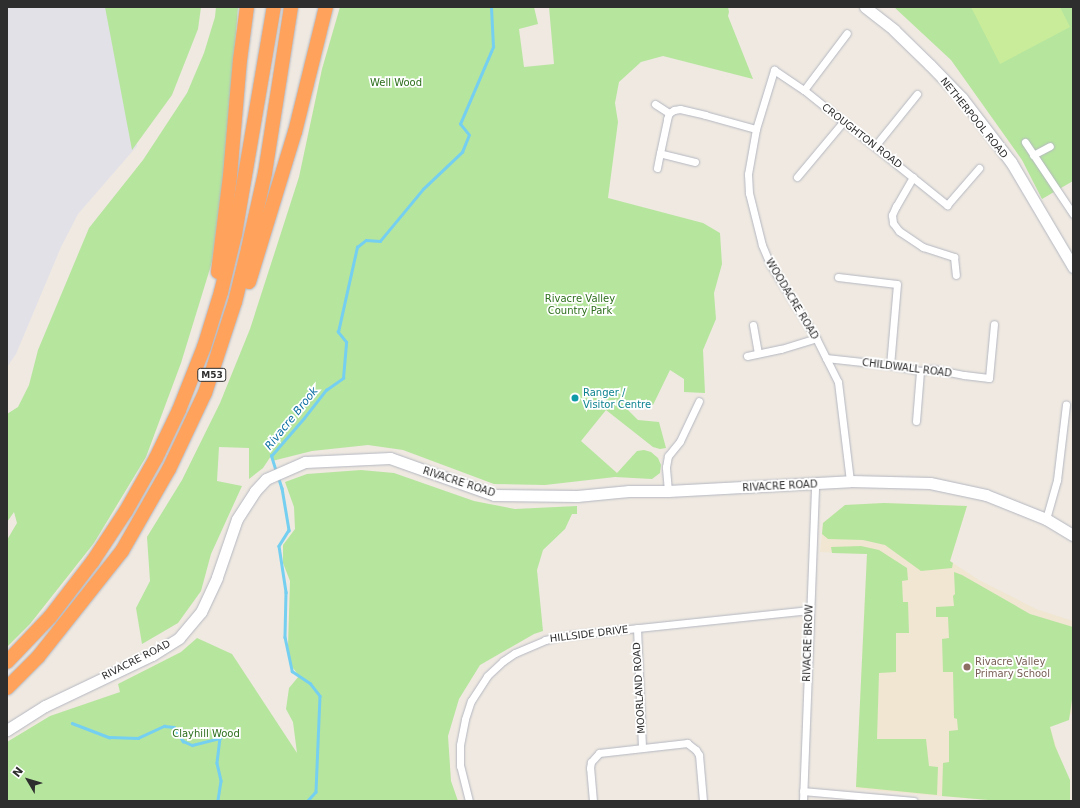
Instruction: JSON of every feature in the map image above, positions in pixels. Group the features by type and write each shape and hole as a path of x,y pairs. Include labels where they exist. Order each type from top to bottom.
{"highway":[{"path":"204,347 218,268 230,176 240,60 247,7"},
{"name":"M53","path":"7,662 50,617 93,561 126,511 156,458 179,410 204,347 221,292 235,234 274,7"},
{"name":"M53","path":"7,688 38,657 122,551 191,427 218,357 236,302 264,173 291,7"},
{"path":"218,357 244,300 295,132 326,7"}],"main road":[{"name":"NETHERPOOL ROAD","path":"865,7 910,45 962,98 1011,162 1062,246 1073,267"},
{"name":"NETHERPOOL ROAD","path":"1062,246 1073,254"},
{"name":"RIVACRE ROAD","path":"7,730 45,706 152,655 179,638 201,612 217,577 237,520 256,491 266,479 305,462 390,458 494,495 577,496 629,491 668,491 850,481 930,483 986,495 1046,519 1073,535"}],"street":[{"path":"804,90 847,33"},
{"name":"CROUGHTON ROAD","path":"774,70 804,90 947,205 979,168"},
{"name":"WOODACRE ROAD","path":"774,70 756,128 748,174 749,193 762,245 770,264 816,338 838,382 850,481"},
{"path":"875,146 917,94"},
{"path":"656,104 669,113"},
{"path":"669,113 680,109 756,128"},
{"path":"657,168 669,113"},
{"path":"797,177 843,122"},
{"path":"1025,142 1073,214"},
{"path":"1033,155 1050,146"},
{"path":"660,153 695,162"},
{"path":"913,177 892,215 893,223 899,231 923,247 954,257 956,275"},
{"path":"838,276 897,284 890,365"},
{"name":"CHILDWALL ROAD","path":"826,358 890,365 920,371 933,369 964,376 989,378 994,324"},
{"path":"753,325 758,353"},
{"path":"748,356 781,349 816,338"},
{"path":"916,421 920,371"},
{"path":"668,491 666,467 668,456 680,442 699,401"},
{"path":"1046,519 1058,480 1066,405"},
{"name":"RIVACRE BROW","path":"803,801 809,610 815,484"},
{"name":"HILLSIDE DRIVE","path":"469,801 460,766 460,745 465,719 471,701 487,676 515,653 544,640 562,636 809,610"},
{"name":"MOORLAND ROAD","path":"637,628 642,748"},
{"name":"MOORLAND ROAD","path":"593,801 590,768 594,758 599,753 687,743 696,750 699,755 703,801"},
{"path":"803,791 914,801"}],"shaded area":[{"path":"7,7 109,7 137,146 78,214 61,247 16,354 7,367"},
{"name":"Rivacre Valley Primary School","path":"884,503 967,506 950,561 979,580 1036,609 1073,621 1073,713 1050,727 1061,762 1070,801 1000,801 856,789 867,554 820,552 823,523 845,505"}],"green space":[{"path":"105,7 201,7 198,29 172,95 132,150"},
{"path":"216,7 238,7 227,149 212,262 181,363 146,457 94,543 30,624 7,647 7,540 17,523 14,512 7,522 7,414 18,407 29,385 38,350 89,228 143,160 187,93 204,53 215,17"},
{"path":"340,7 534,7 538,24 519,29 524,67 554,64 549,7 728,7 728,16 753,79 663,56 641,62 619,82 615,103 618,122 608,198 703,223 720,233 722,264 714,293 716,319 703,350 705,393 684,392 684,379 670,370 653,405 624,406 638,420 659,422 666,448 660,449 653,447 606,410 581,441 617,473 637,451 644,450 651,452 658,458 661,465 660,473 652,479 615,477 545,485 494,484 403,450 368,445 312,451 272,461 271,456 263,468 249,479 249,448 219,447 217,481 242,486 211,554 201,591 178,623 142,644 136,608 150,581 147,537 182,480 220,403 250,329 299,177 322,69"},
{"path":"894,7 1073,7 1073,181 1042,199 1022,160 951,60"},
{"path":"971,7 1060,7 1070,27 1000,64"},
{"name":"Clayhill Wood","path":"361,470 394,473 474,501 515,509 577,506 577,514 572,514 565,529 543,550 537,570 543,631 534,634 480,665 459,699 448,736 451,781 458,801 7,801 7,742 50,716 120,692 118,684 181,652 197,638 232,654 297,753 293,722 286,709 289,688 299,676 290,664 288,646 290,581 283,563 283,545 295,529 294,507 285,482 307,474"},
{"path":"884,503 967,506 950,561 953,563 952,568 921,571 885,545 863,540 828,539 822,534 823,523 845,505"},
{"path":"861,546 879,550 907,568 908,580 902,581 903,602 908,602 909,633 896,633 896,672 879,673 877,739 926,739 929,766 938,767 937,795 856,787 867,554 832,553 831,547"},
{"path":"954,572 962,575 1030,614 1073,627 1073,693 1069,720 1050,727 1055,746 1070,780 1070,801 1000,801 942,796 943,763 949,762 949,731 958,730 957,719 954,718 953,672 943,672 942,639 949,638 948,617 936,617 936,607 954,606"}],"waterway":[{"name":"Rivacre Brook","path":"276,472 271,456 326,390 343,378 346,342 338,332 357,247 366,240 380,241 423,189 462,152 469,135 460,124 493,47 491,7"},
{"name":"Rivacre Brook","path":"278,476 282,488 289,530 279,546 286,592 285,637 292,671 310,683 320,696 316,792 308,801"},
{"path":"72,723 109,737 138,738 164,726 174,727 183,741 192,745 220,738 217,763 221,781 218,801"}],"place":[{"name":"Ranger / Visitor Centre","path":"575,398"},
{"name":"Rivacre Valley Primary School","path":"967,667"}],"park label":[{"name":"Well Wood","path":"396,83"},
{"name":"Rivacre Valley Country Park","path":"580,304"}]}
